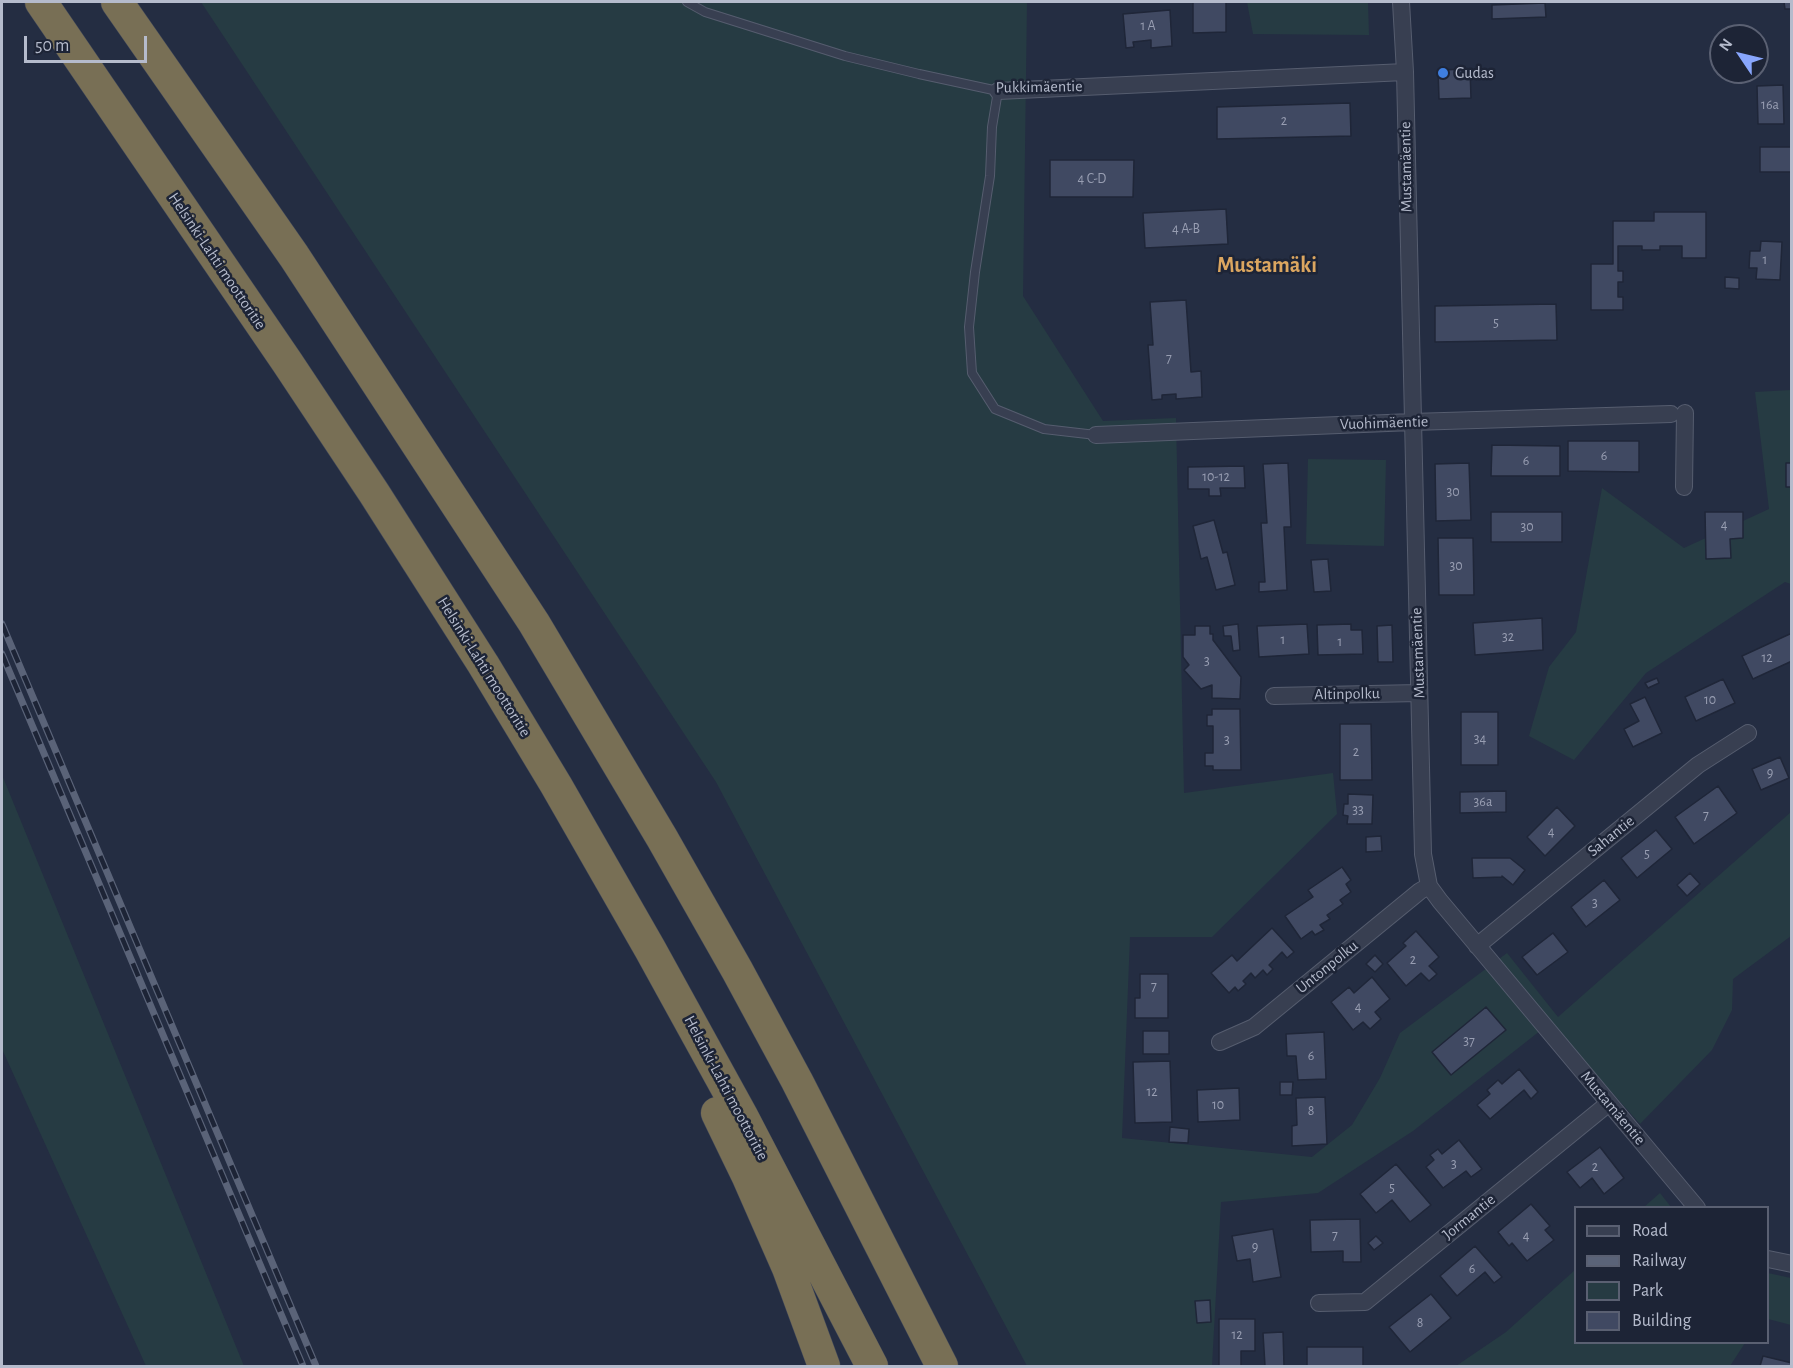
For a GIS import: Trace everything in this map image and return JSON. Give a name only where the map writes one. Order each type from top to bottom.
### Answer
[{"type":"highway","name":"Helsinki-Lahti moottoritie","points":[[40,2],[287,362],[483,664],[556,785],[650,949],[742,1116],[872,1366]]},
{"type":"highway","points":[[117,2],[294,256],[534,623],[662,838],[798,1081],[963,1366]]},
{"type":"highway","points":[[650,949],[667,1014],[748,1177],[788,1268],[824,1366]]},
{"type":"highway","points":[[798,1081],[942,1366]]},
{"type":"street","name":"Mustamäentie","points":[[1401,2],[1405,72],[1423,854],[1429,886],[1695,1206]]},
{"type":"street","name":"Pukkimäentie","points":[[998,91],[1405,72]]},
{"type":"street","name":"Vuohimäentie","points":[[1096,435],[1678,413],[1684,487]]},
{"type":"street","name":"Altinpolku","points":[[1274,696],[1419,693]]},
{"type":"street","name":"Sahantie","points":[[1477,946],[1698,765],[1748,733]]},
{"type":"street","name":"Untonpolku","points":[[1220,1042],[1254,1027],[1429,886]]},
{"type":"street","name":"Jormantie","points":[[1319,1303],[1365,1302],[1609,1103]]},
{"type":"street","points":[[1769,1259],[1791,1264]]},
{"type":"lane","name":"Pukkimäentie","points":[[687,2],[705,12],[845,57],[998,91]]},
{"type":"lane","points":[[998,91],[992,127],[990,176],[969,327],[972,373],[994,409],[1044,429],[1096,435]]},
{"type":"green space","points":[[201,2],[1027,2],[1023,296],[1103,421],[1176,418],[1184,793],[1333,773],[1337,814],[1212,937],[1130,937],[1122,1138],[1312,1157],[1352,1125],[1380,1078],[1400,1033],[1507,953],[1558,1017],[1791,812],[1791,936],[1733,979],[1732,1010],[1712,1050],[1640,1124],[1550,1023],[1413,1131],[1318,1193],[1221,1202],[1212,1366],[1027,1366],[716,782]]},
{"type":"green space","points":[[1247,2],[1368,2],[1369,35],[1253,34]]},
{"type":"green space","points":[[1791,390],[1791,584],[1785,582],[1646,673],[1574,760],[1529,736],[1549,667],[1576,632],[1602,488],[1684,548],[1769,509],[1755,392]]},
{"type":"green space","points":[[1308,459],[1386,460],[1384,546],[1306,544]]},
{"type":"green space","points":[[2,775],[244,1366],[146,1366],[2,1049]]},
{"type":"green space","points":[[1660,1193],[1670,1206],[1645,1206]]},
{"type":"green space","points":[[1574,1271],[1574,1344],[1744,1344],[1730,1366],[1456,1366],[1506,1332]]},
{"type":"green space","points":[[1769,1273],[1791,1278],[1791,1325],[1769,1319]]},
{"type":"building","points":[[1193,2],[1226,2],[1226,32],[1193,33]]},
{"type":"building","points":[[1784,2],[1792,2],[1792,9],[1785,9]]},
{"type":"building","points":[[1545,3],[1546,17],[1492,19],[1492,5]]},
{"type":"building","points":[[1170,10],[1172,46],[1151,48],[1151,40],[1133,42],[1134,47],[1126,48],[1123,14]]},
{"type":"building","points":[[1470,69],[1471,98],[1439,99],[1438,70]]},
{"type":"building","points":[[1783,85],[1784,124],[1758,124],[1757,86]]},
{"type":"building","points":[[1350,103],[1351,136],[1217,139],[1217,107]]},
{"type":"building","points":[[1760,147],[1792,147],[1792,172],[1760,172]]},
{"type":"building","points":[[1050,160],[1134,160],[1133,197],[1050,197]]},
{"type":"building","points":[[1226,209],[1228,244],[1145,248],[1143,213]]},
{"type":"building","points":[[1654,212],[1706,212],[1706,258],[1682,258],[1682,246],[1660,246],[1660,250],[1642,250],[1642,246],[1618,246],[1618,271],[1623,271],[1623,282],[1618,282],[1618,297],[1623,297],[1623,310],[1591,310],[1591,264],[1613,264],[1613,221],[1654,221]]},
{"type":"building","points":[[1761,241],[1782,242],[1780,280],[1756,279],[1757,268],[1749,268],[1750,251],[1760,251]]},
{"type":"building","points":[[1725,277],[1739,278],[1739,289],[1725,288]]},
{"type":"building","points":[[1186,300],[1191,372],[1201,371],[1202,397],[1176,399],[1176,394],[1162,395],[1162,399],[1152,400],[1148,345],[1153,345],[1150,302]]},
{"type":"building","points":[[1556,304],[1557,340],[1435,342],[1435,306]]},
{"type":"building","points":[[1568,441],[1639,441],[1639,472],[1568,471]]},
{"type":"building","points":[[1492,445],[1560,446],[1560,476],[1491,476]]},
{"type":"building","points":[[1288,463],[1291,527],[1284,527],[1287,590],[1259,592],[1259,582],[1265,582],[1261,523],[1267,523],[1263,464]]},
{"type":"building","points":[[1469,463],[1471,520],[1436,521],[1435,464]]},
{"type":"building","points":[[1786,463],[1792,463],[1792,487],[1786,487]]},
{"type":"building","points":[[1244,466],[1245,488],[1220,488],[1221,496],[1209,496],[1209,489],[1188,489],[1188,467]]},
{"type":"building","points":[[1491,512],[1562,512],[1562,542],[1491,542]]},
{"type":"building","points":[[1705,512],[1743,512],[1743,538],[1730,539],[1731,558],[1706,559]]},
{"type":"building","points":[[1214,520],[1223,553],[1227,552],[1235,585],[1216,590],[1207,557],[1201,559],[1193,526]]},
{"type":"building","points":[[1438,538],[1473,538],[1474,595],[1439,595]]},
{"type":"building","points":[[1328,559],[1331,591],[1314,592],[1311,560]]},
{"type":"building","points":[[1542,618],[1543,650],[1475,655],[1473,623]]},
{"type":"building","points":[[1238,624],[1240,650],[1233,651],[1231,636],[1224,636],[1223,626]]},
{"type":"building","points":[[1307,624],[1309,654],[1259,657],[1257,626]]},
{"type":"building","points":[[1351,624],[1351,630],[1362,630],[1363,654],[1318,655],[1317,625]]},
{"type":"building","points":[[1392,625],[1393,662],[1378,662],[1377,626]]},
{"type":"building","points":[[1195,626],[1210,626],[1213,640],[1241,677],[1240,699],[1212,698],[1212,685],[1201,689],[1184,670],[1189,665],[1183,657],[1183,635],[1195,635]]},
{"type":"building","points":[[1792,633],[1792,661],[1753,679],[1742,656]]},
{"type":"building","points":[[1657,678],[1659,683],[1648,688],[1645,683]]},
{"type":"building","points":[[1723,679],[1735,703],[1696,721],[1685,697]]},
{"type":"building","points":[[1645,697],[1662,733],[1633,747],[1624,729],[1639,721],[1630,704]]},
{"type":"building","points":[[1212,709],[1240,709],[1241,770],[1213,770],[1213,766],[1205,766],[1205,753],[1213,753],[1213,726],[1207,726],[1207,715],[1212,715]]},
{"type":"building","points":[[1461,712],[1498,712],[1498,765],[1461,765]]},
{"type":"building","points":[[1340,724],[1371,724],[1372,780],[1340,780]]},
{"type":"building","points":[[1780,757],[1789,778],[1761,790],[1752,769]]},
{"type":"building","points":[[1718,786],[1737,813],[1694,844],[1675,817]]},
{"type":"building","points":[[1506,791],[1506,812],[1460,813],[1460,792]]},
{"type":"building","points":[[1348,794],[1373,795],[1372,824],[1347,824],[1348,816],[1343,815],[1344,804],[1348,804]]},
{"type":"building","points":[[1557,807],[1575,826],[1545,856],[1527,837]]},
{"type":"building","points":[[1656,830],[1672,849],[1637,878],[1621,858]]},
{"type":"building","points":[[1381,836],[1382,851],[1366,852],[1366,837]]},
{"type":"building","points":[[1472,858],[1510,858],[1525,870],[1513,885],[1502,876],[1473,878]]},
{"type":"building","points":[[1342,867],[1351,880],[1346,884],[1351,892],[1340,900],[1343,904],[1327,915],[1330,919],[1320,925],[1324,930],[1315,935],[1312,931],[1301,939],[1285,916],[1313,897],[1308,890]]},
{"type":"building","points":[[1690,873],[1700,884],[1687,896],[1677,885]]},
{"type":"building","points":[[1604,880],[1620,900],[1586,927],[1571,907]]},
{"type":"building","points":[[1272,928],[1294,952],[1287,958],[1282,952],[1269,965],[1273,969],[1267,975],[1263,970],[1255,978],[1251,973],[1243,981],[1246,984],[1238,991],[1235,987],[1229,993],[1211,973],[1232,955],[1237,961]]},
{"type":"building","points":[[1416,931],[1439,957],[1429,966],[1437,974],[1429,981],[1421,973],[1406,986],[1387,963],[1406,946],[1403,943]]},
{"type":"building","points":[[1553,933],[1568,952],[1537,975],[1522,957]]},
{"type":"building","points":[[1375,955],[1383,964],[1375,972],[1366,964]]},
{"type":"building","points":[[1140,974],[1168,974],[1168,1018],[1135,1018],[1135,998],[1140,998]]},
{"type":"building","points":[[1372,977],[1390,999],[1375,1012],[1381,1019],[1370,1029],[1363,1022],[1353,1030],[1331,1002],[1349,987],[1354,993]]},
{"type":"building","points":[[1486,1007],[1506,1030],[1451,1075],[1432,1052]]},
{"type":"building","points":[[1143,1031],[1169,1031],[1169,1054],[1143,1054]]},
{"type":"building","points":[[1324,1032],[1326,1079],[1298,1080],[1296,1056],[1287,1056],[1286,1034]]},
{"type":"building","points":[[1170,1061],[1172,1122],[1135,1123],[1133,1062]]},
{"type":"building","points":[[1519,1069],[1538,1092],[1531,1099],[1524,1090],[1490,1119],[1477,1105],[1490,1094],[1487,1090],[1498,1080],[1502,1084]]},
{"type":"building","points":[[1280,1082],[1293,1082],[1292,1095],[1280,1095]]},
{"type":"building","points":[[1239,1088],[1240,1120],[1198,1122],[1197,1090]]},
{"type":"building","points":[[1325,1097],[1327,1144],[1292,1146],[1292,1126],[1297,1125],[1296,1098]]},
{"type":"building","points":[[1170,1127],[1189,1129],[1188,1143],[1169,1142]]},
{"type":"building","points":[[1459,1140],[1482,1169],[1471,1177],[1466,1171],[1443,1188],[1426,1167],[1434,1160],[1430,1155],[1438,1149],[1442,1154]]},
{"type":"building","points":[[1600,1147],[1624,1178],[1604,1194],[1592,1178],[1580,1188],[1567,1172]]},
{"type":"building","points":[[1396,1164],[1431,1205],[1410,1222],[1392,1200],[1376,1213],[1360,1194]]},
{"type":"building","points":[[1531,1204],[1550,1226],[1545,1230],[1554,1240],[1527,1261],[1512,1243],[1509,1246],[1498,1232]]},
{"type":"building","points":[[1360,1219],[1361,1262],[1343,1262],[1343,1251],[1311,1252],[1310,1220]]},
{"type":"building","points":[[1273,1229],[1281,1277],[1253,1282],[1250,1259],[1237,1261],[1232,1236]]},
{"type":"building","points":[[1376,1236],[1383,1243],[1374,1250],[1368,1243]]},
{"type":"building","points":[[1475,1246],[1502,1277],[1494,1283],[1485,1272],[1457,1296],[1440,1276]]},
{"type":"building","points":[[1431,1294],[1451,1318],[1410,1352],[1389,1327]]},
{"type":"building","points":[[1210,1300],[1211,1322],[1197,1323],[1195,1301]]},
{"type":"building","points":[[1219,1319],[1255,1319],[1255,1351],[1241,1351],[1241,1366],[1219,1366]]},
{"type":"building","points":[[1283,1332],[1284,1366],[1265,1366],[1263,1333]]},
{"type":"building","points":[[1307,1347],[1363,1347],[1363,1366],[1307,1366]]},
{"type":"building","points":[[1763,1356],[1792,1363],[1791,1366],[1760,1366]]},
{"type":"railway","points":[[2,624],[316,1366]]},
{"type":"railway","points":[[2,654],[303,1366]]},
{"type":"place","name":"Gudas","points":[[1443,73]]},
{"type":"district","name":"Mustamäki","points":[[1267,265]]}]
